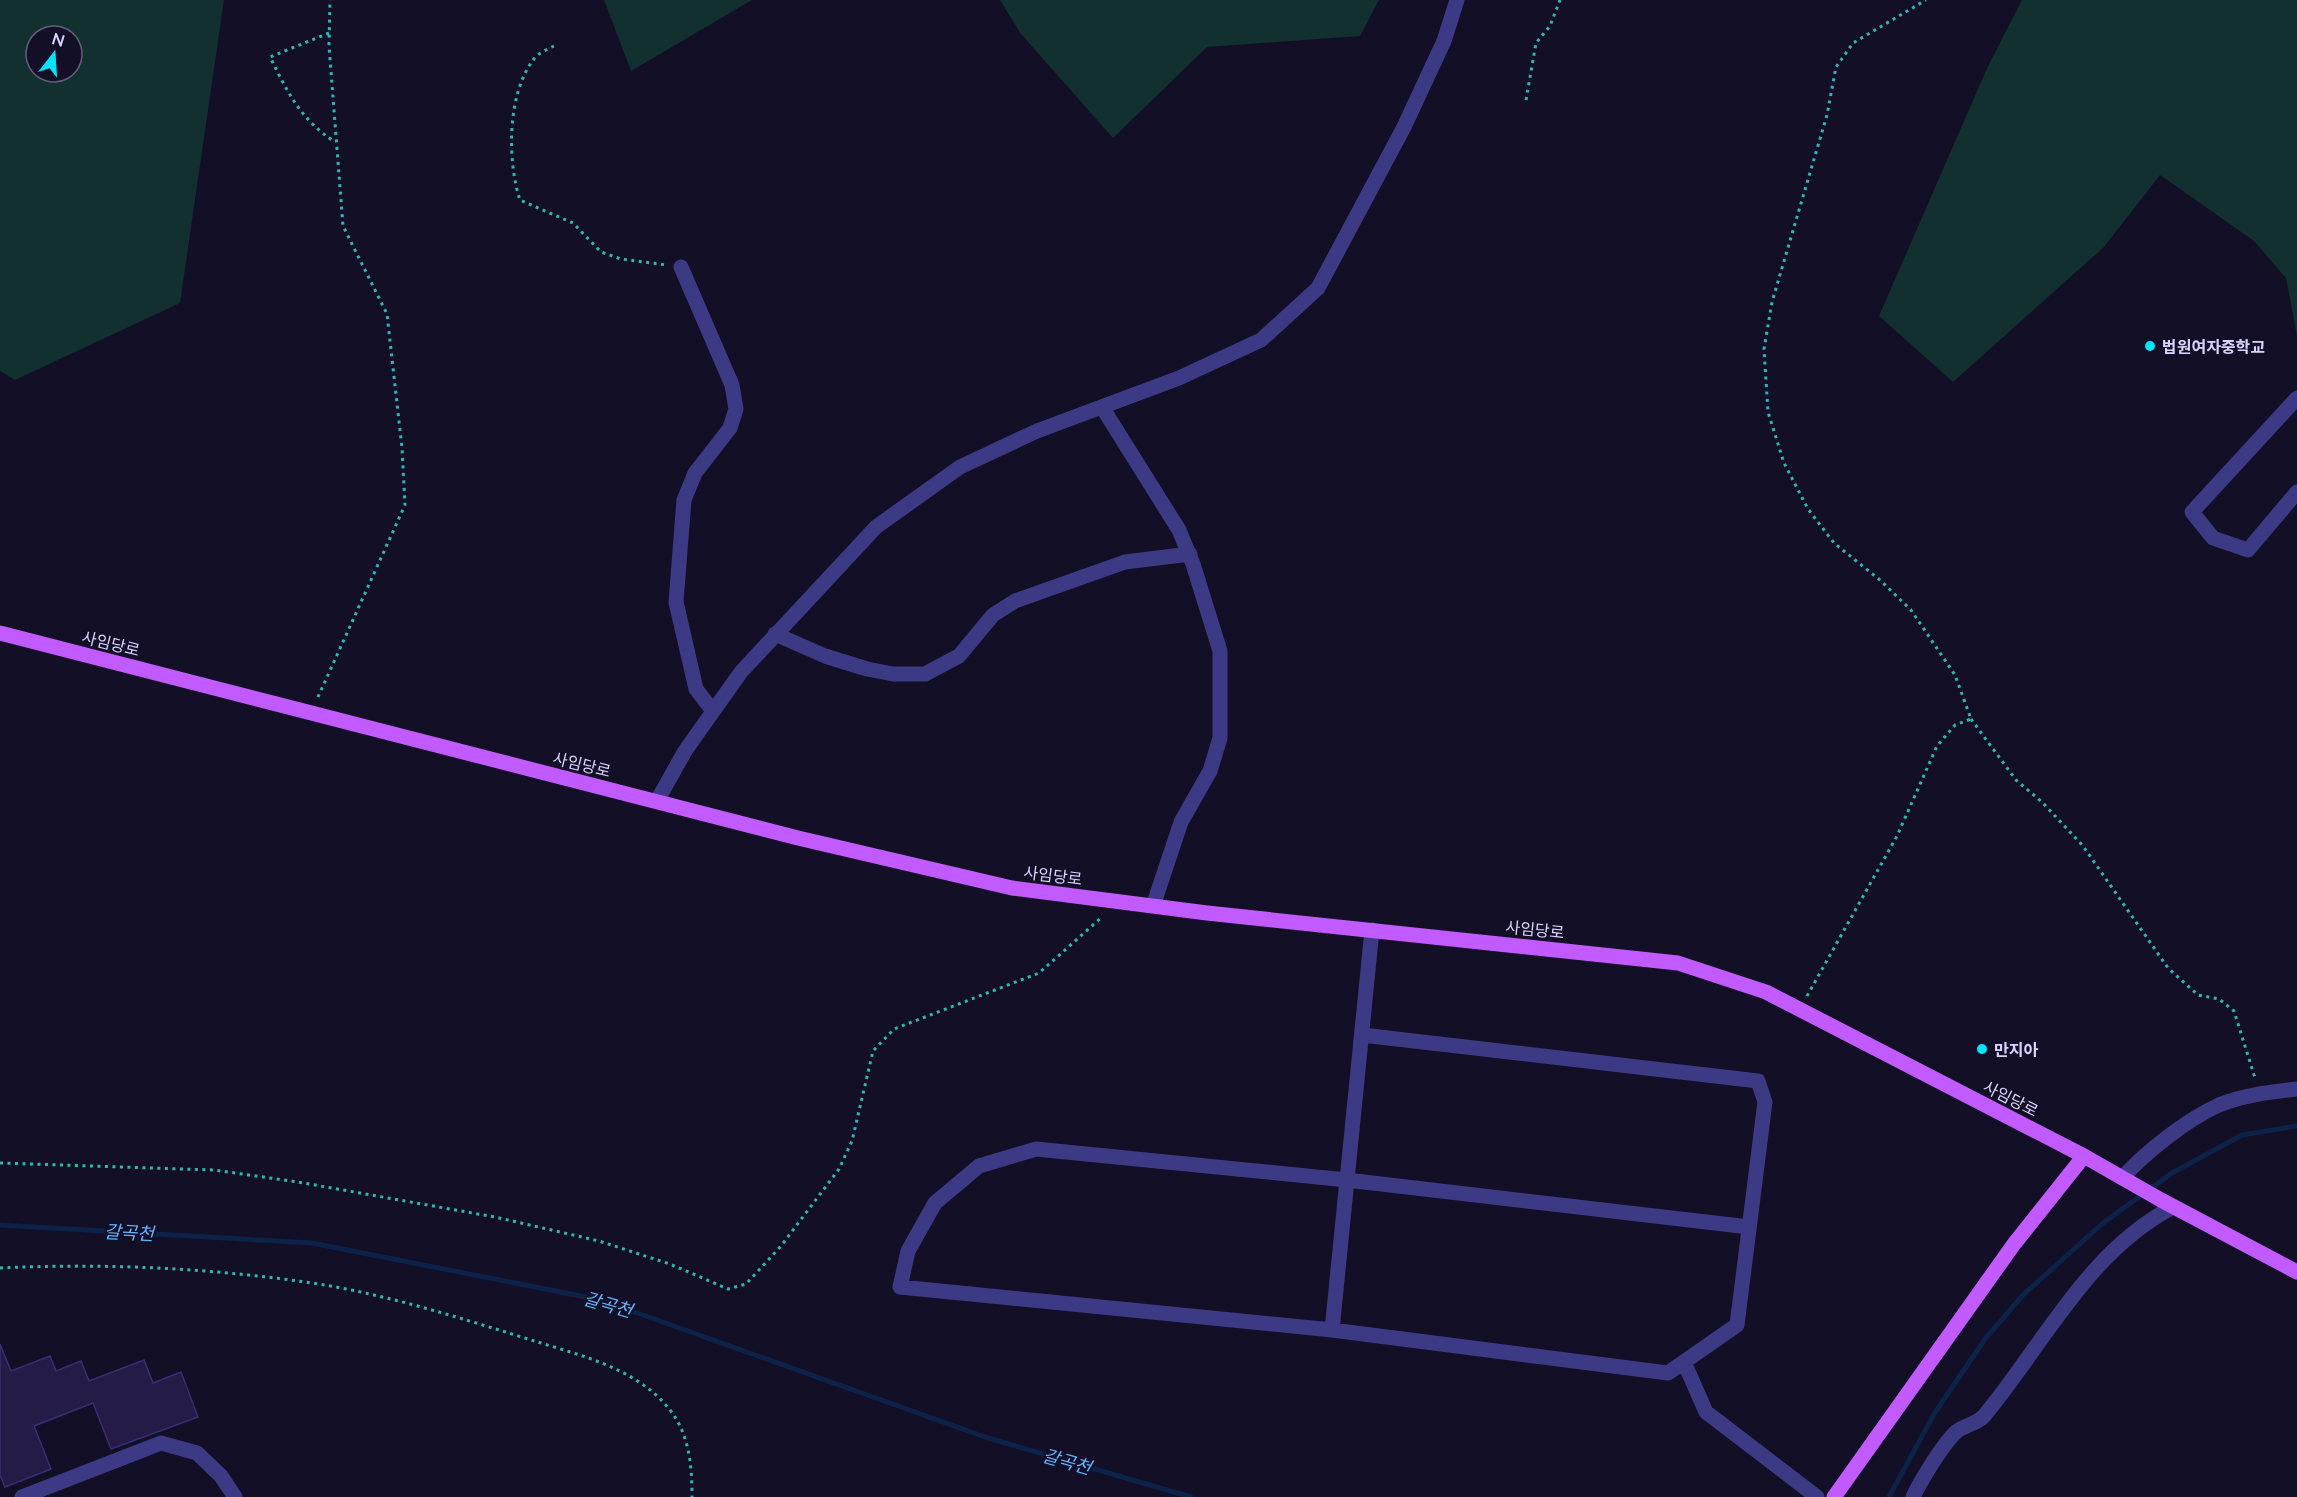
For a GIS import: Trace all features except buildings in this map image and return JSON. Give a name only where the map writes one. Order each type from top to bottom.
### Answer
[{"type":"main road","name":"사임당로","points":[[0,633],[657,801],[1012,888],[1152,906],[1678,963],[1766,992],[2084,1156],[2167,1204]]},
{"type":"main road","points":[[1834,1497],[2014,1244],[2084,1156]]},
{"type":"main road","points":[[2167,1204],[2297,1272]]},
{"type":"street","points":[[657,801],[685,751],[741,672],[876,527],[960,467],[1036,431],[1179,378],[1261,340],[1318,288],[1404,127],[1444,42],[1456,0]]},
{"type":"street","points":[[681,267],[732,385],[736,409],[730,428],[695,473],[684,500],[676,602],[696,689],[714,711]]},
{"type":"street","points":[[2297,398],[2192,512],[2213,538],[2248,550],[2297,492]]},
{"type":"street","points":[[1102,407],[1179,530],[1190,554],[1220,651],[1220,738],[1210,771],[1180,822],[1152,906]]},
{"type":"street","points":[[775,634],[825,656],[867,669],[893,674],[925,674],[959,656],[993,615],[1015,601],[1125,562],[1190,554]]},
{"type":"street","points":[[1332,1330],[1372,930]]},
{"type":"street","points":[[1362,1035],[1758,1081],[1765,1102],[1737,1325],[1668,1373],[1332,1330],[900,1287],[908,1251],[935,1203],[979,1166],[1036,1149],[1347,1180],[1749,1227]]},
{"type":"street","points":[[2122,1178],[2146,1152],[2219,1106],[2260,1094],[2297,1089]]},
{"type":"street","points":[[1913,1497],[1956,1431],[1981,1419],[2020,1371],[2053,1321],[2088,1277],[2167,1204]]},
{"type":"street","points":[[1684,1362],[1706,1412],[1817,1497]]},
{"type":"street","points":[[22,1497],[161,1443],[197,1453],[221,1476],[235,1497]]},
{"type":"path","points":[[310,712],[405,505],[402,448],[387,314],[343,226],[335,142],[329,33],[330,0]]},
{"type":"path","points":[[1526,100],[1536,44],[1550,26],[1560,0]]},
{"type":"path","points":[[1926,0],[1853,42],[1836,66],[1827,115],[1772,302],[1764,349],[1768,412],[1784,463],[1808,509],[1834,543],[1880,580],[1911,610],[1954,675],[1971,719],[2016,780],[2042,802],[2083,846],[2168,969],[2198,995],[2219,999],[2234,1011],[2260,1094]]},
{"type":"path","points":[[329,33],[270,57],[290,97],[313,128],[335,142]]},
{"type":"path","points":[[554,46],[535,58],[519,91],[512,131],[512,176],[520,200],[573,223],[601,252],[621,260],[681,267]]},
{"type":"path","points":[[1800,1009],[1897,836],[1937,746],[1955,725],[1971,719]]},
{"type":"path","points":[[0,1163],[214,1170],[298,1182],[495,1217],[599,1241],[670,1264],[728,1289],[746,1284],[781,1246],[839,1169],[852,1141],[873,1051],[894,1029],[1039,973],[1101,919],[1114,901]]},
{"type":"path","points":[[0,1268],[198,1269],[314,1283],[439,1311],[575,1354],[636,1378],[666,1404],[687,1440],[692,1497]]},
{"type":"green space","points":[[0,0],[224,0],[180,303],[15,380],[0,371]]},
{"type":"green space","points":[[604,0],[752,0],[631,71]]},
{"type":"green space","points":[[1000,0],[1379,0],[1360,36],[1207,47],[1113,138],[1021,34]]},
{"type":"green space","points":[[2022,0],[2297,0],[2297,336],[2286,278],[2254,241],[2160,175],[2104,247],[1953,382],[1879,316],[1988,66]]},
{"type":"waterway","points":[[1889,1497],[1934,1414],[1985,1339],[2023,1295],[2103,1223],[2172,1173],[2242,1135],[2297,1126]]},
{"type":"waterway","name":"갈곡천","points":[[0,1225],[312,1243],[601,1300],[988,1438],[1191,1497]]},
{"type":"place","name":"법원여자중학교","points":[[2150,346]]},
{"type":"place","name":"만지아","points":[[1982,1049]]}]
